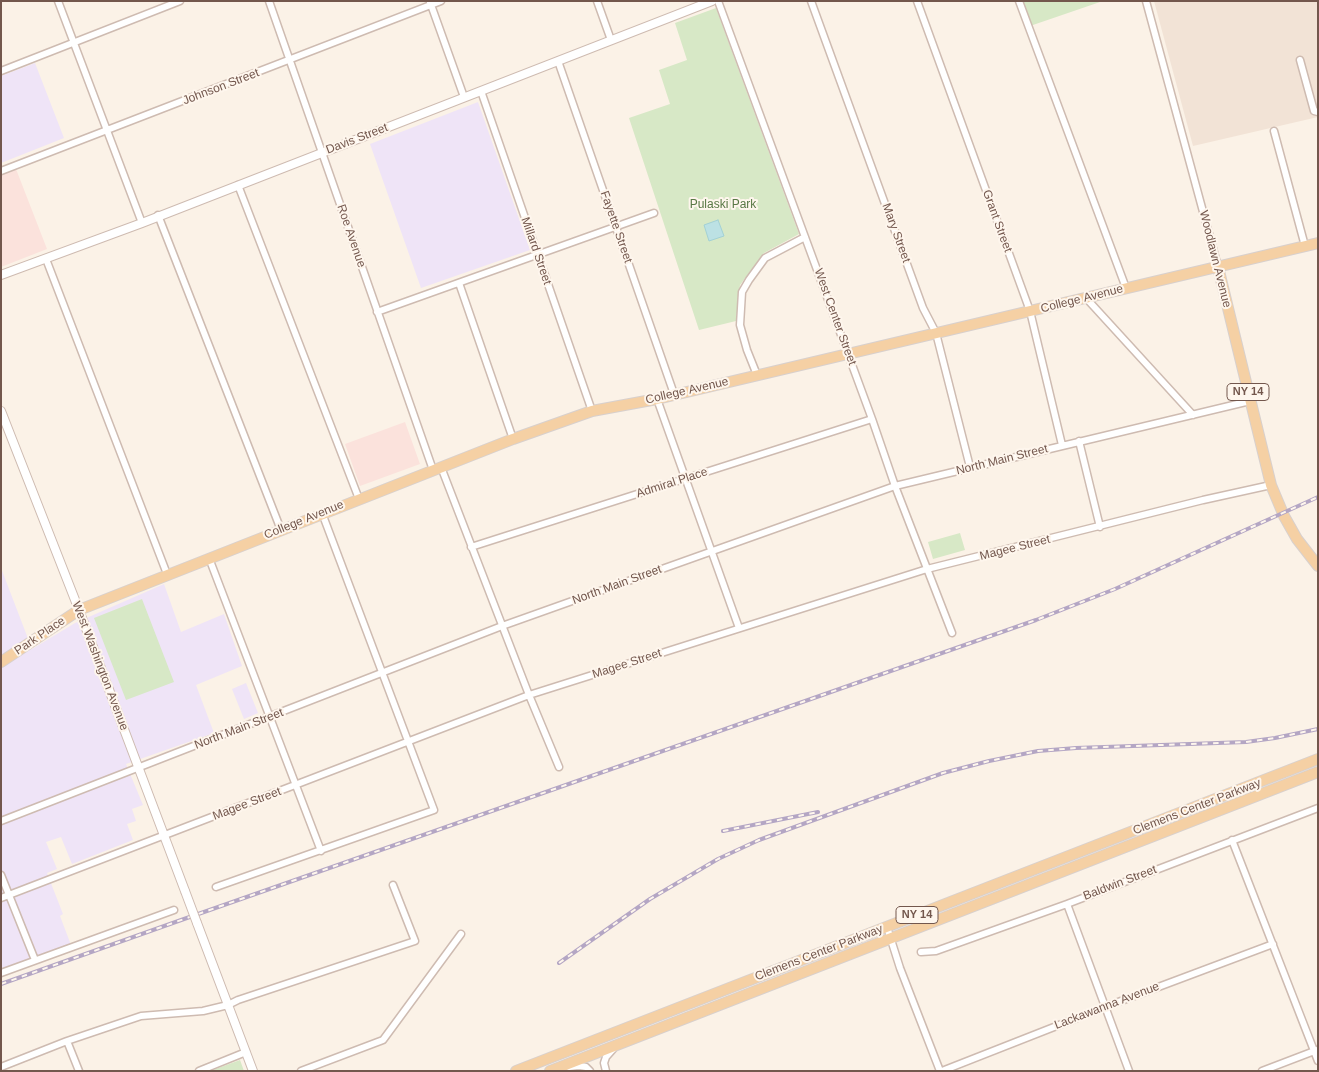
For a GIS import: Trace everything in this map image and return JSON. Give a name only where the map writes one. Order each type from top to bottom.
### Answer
[{"type":"main road","name":"College Avenue","points":[[79,610],[437,468],[592,411],[657,399],[1318,243]]},
{"type":"main road","name":"Woodlawn Avenue","points":[[1218,266],[1270,485],[1297,539],[1318,566]]},
{"type":"main road","name":"Park Place","points":[[1,662],[79,610]]},
{"type":"main road","name":"Clemens Center Parkway","points":[[516,1071],[1318,759]]},
{"type":"main road","name":"Clemens Center Parkway","points":[[550,1071],[1318,772]]},
{"type":"street","points":[[58,1],[142,223]]},
{"type":"street","points":[[1,71],[180,1]]},
{"type":"street","name":"Roe Avenue","points":[[269,1],[377,312],[437,468],[472,547],[559,767]]},
{"type":"street","name":"Johnson Street","points":[[1,171],[431,3],[441,1]]},
{"type":"street","points":[[597,1],[611,40]]},
{"type":"street","name":"Davis Street","points":[[1,275],[142,223],[158,215],[712,1]]},
{"type":"street","name":"West Center Street","points":[[718,1],[895,486],[952,633]]},
{"type":"street","name":"Mary Street","points":[[811,1],[923,308],[936,333],[970,467]]},
{"type":"street","name":"Grant Street","points":[[917,1],[1030,312],[1062,445]]},
{"type":"street","points":[[1019,1],[1126,288]]},
{"type":"street","name":"Woodlawn Avenue","points":[[1146,1],[1218,266]]},
{"type":"street","points":[[431,3],[464,98]]},
{"type":"street","points":[[1300,60],[1314,112],[1318,112]]},
{"type":"street","name":"Fayette Street","points":[[558,61],[674,394]]},
{"type":"street","name":"Millard Street","points":[[481,91],[592,411]]},
{"type":"street","points":[[1274,131],[1305,246]]},
{"type":"street","points":[[238,185],[359,499]]},
{"type":"street","points":[[377,312],[654,213]]},
{"type":"street","points":[[158,215],[281,530]]},
{"type":"street","points":[[757,375],[740,325],[742,292],[765,258],[805,237]]},
{"type":"street","points":[[46,259],[167,574]]},
{"type":"street","points":[[459,283],[513,439]]},
{"type":"street","points":[[1086,298],[1193,414]]},
{"type":"street","points":[[657,399],[739,628]]},
{"type":"street","name":"North Main Street","points":[[1,821],[139,769],[502,626],[895,486],[1250,401]]},
{"type":"street","name":"West Washington Avenue","points":[[1,411],[79,610],[253,1071]]},
{"type":"street","name":"Admiral Place","points":[[472,547],[872,419]]},
{"type":"street","points":[[1079,441],[1100,527]]},
{"type":"street","name":"Magee Street","points":[[1,898],[164,837],[529,695],[928,569],[1270,485]]},
{"type":"street","points":[[216,887],[434,810],[322,513]]},
{"type":"street","points":[[209,558],[321,851]]},
{"type":"street","name":"Baldwin Street","points":[[921,952],[936,951],[1067,904],[1318,808]]},
{"type":"street","points":[[1232,840],[1316,1050],[1318,1062]]},
{"type":"street","points":[[1,875],[34,960]]},
{"type":"street","points":[[1,1067],[67,1041],[141,1016],[203,1011],[228,1005],[415,941],[393,885]]},
{"type":"street","points":[[1067,904],[1129,1071]]},
{"type":"street","points":[[1,973],[174,910]]},
{"type":"street","points":[[887,927],[889,938],[941,1071]]},
{"type":"street","points":[[301,1071],[383,1040],[461,934]]},
{"type":"street","name":"Lackawanna Avenue","points":[[941,1071],[1105,1006],[1273,944]]},
{"type":"street","points":[[67,1041],[79,1071]]},
{"type":"street","points":[[606,1071],[604,1063],[606,1057],[618,1044]]},
{"type":"street","points":[[1262,1071],[1316,1050]]},
{"type":"street","points":[[199,1071],[246,1052]]},
{"type":"street","points":[[550,1071],[580,1066],[586,1067],[590,1071]]},
{"type":"shaded area","points":[[1154,1],[1318,1],[1318,117],[1193,146]]},
{"type":"shaded area","points":[[35,63],[64,138],[1,163],[1,76]]},
{"type":"shaded area","points":[[478,102],[530,250],[421,288],[370,144]]},
{"type":"shaded area","points":[[16,169],[47,249],[1,267],[1,175]]},
{"type":"shaded area","points":[[405,422],[420,464],[360,486],[345,444]]},
{"type":"shaded area","points":[[1,568],[32,649],[75,623],[164,584],[181,632],[224,614],[242,666],[196,685],[214,733],[126,764],[143,805],[132,809],[136,821],[127,824],[133,840],[72,864],[61,837],[46,842],[57,869],[47,873],[63,914],[60,916],[71,945],[1,970]]},
{"type":"shaded area","points":[[246,683],[258,713],[244,719],[232,689]]},
{"type":"green space","points":[[1022,1],[1103,1],[1030,26]]},
{"type":"green space","name":"Pulaski Park","points":[[716,8],[799,234],[764,253],[740,285],[736,321],[699,330],[629,118],[670,104],[659,70],[687,60],[675,23]]},
{"type":"green space","points":[[960,533],[965,550],[933,559],[928,542]]},
{"type":"green space","points":[[142,599],[174,682],[126,700],[94,618]]},
{"type":"green space","points":[[240,1060],[244,1071],[210,1071]]},
{"type":"water","points":[[718,220],[724,236],[709,241],[704,225]]},
{"type":"railway","points":[[1,984],[1036,620],[1115,589],[1318,497]]},
{"type":"railway","points":[[559,963],[650,899],[718,859],[759,840],[943,773],[1038,751],[1246,742],[1318,729]]},
{"type":"railway","points":[[723,831],[818,812]]}]
